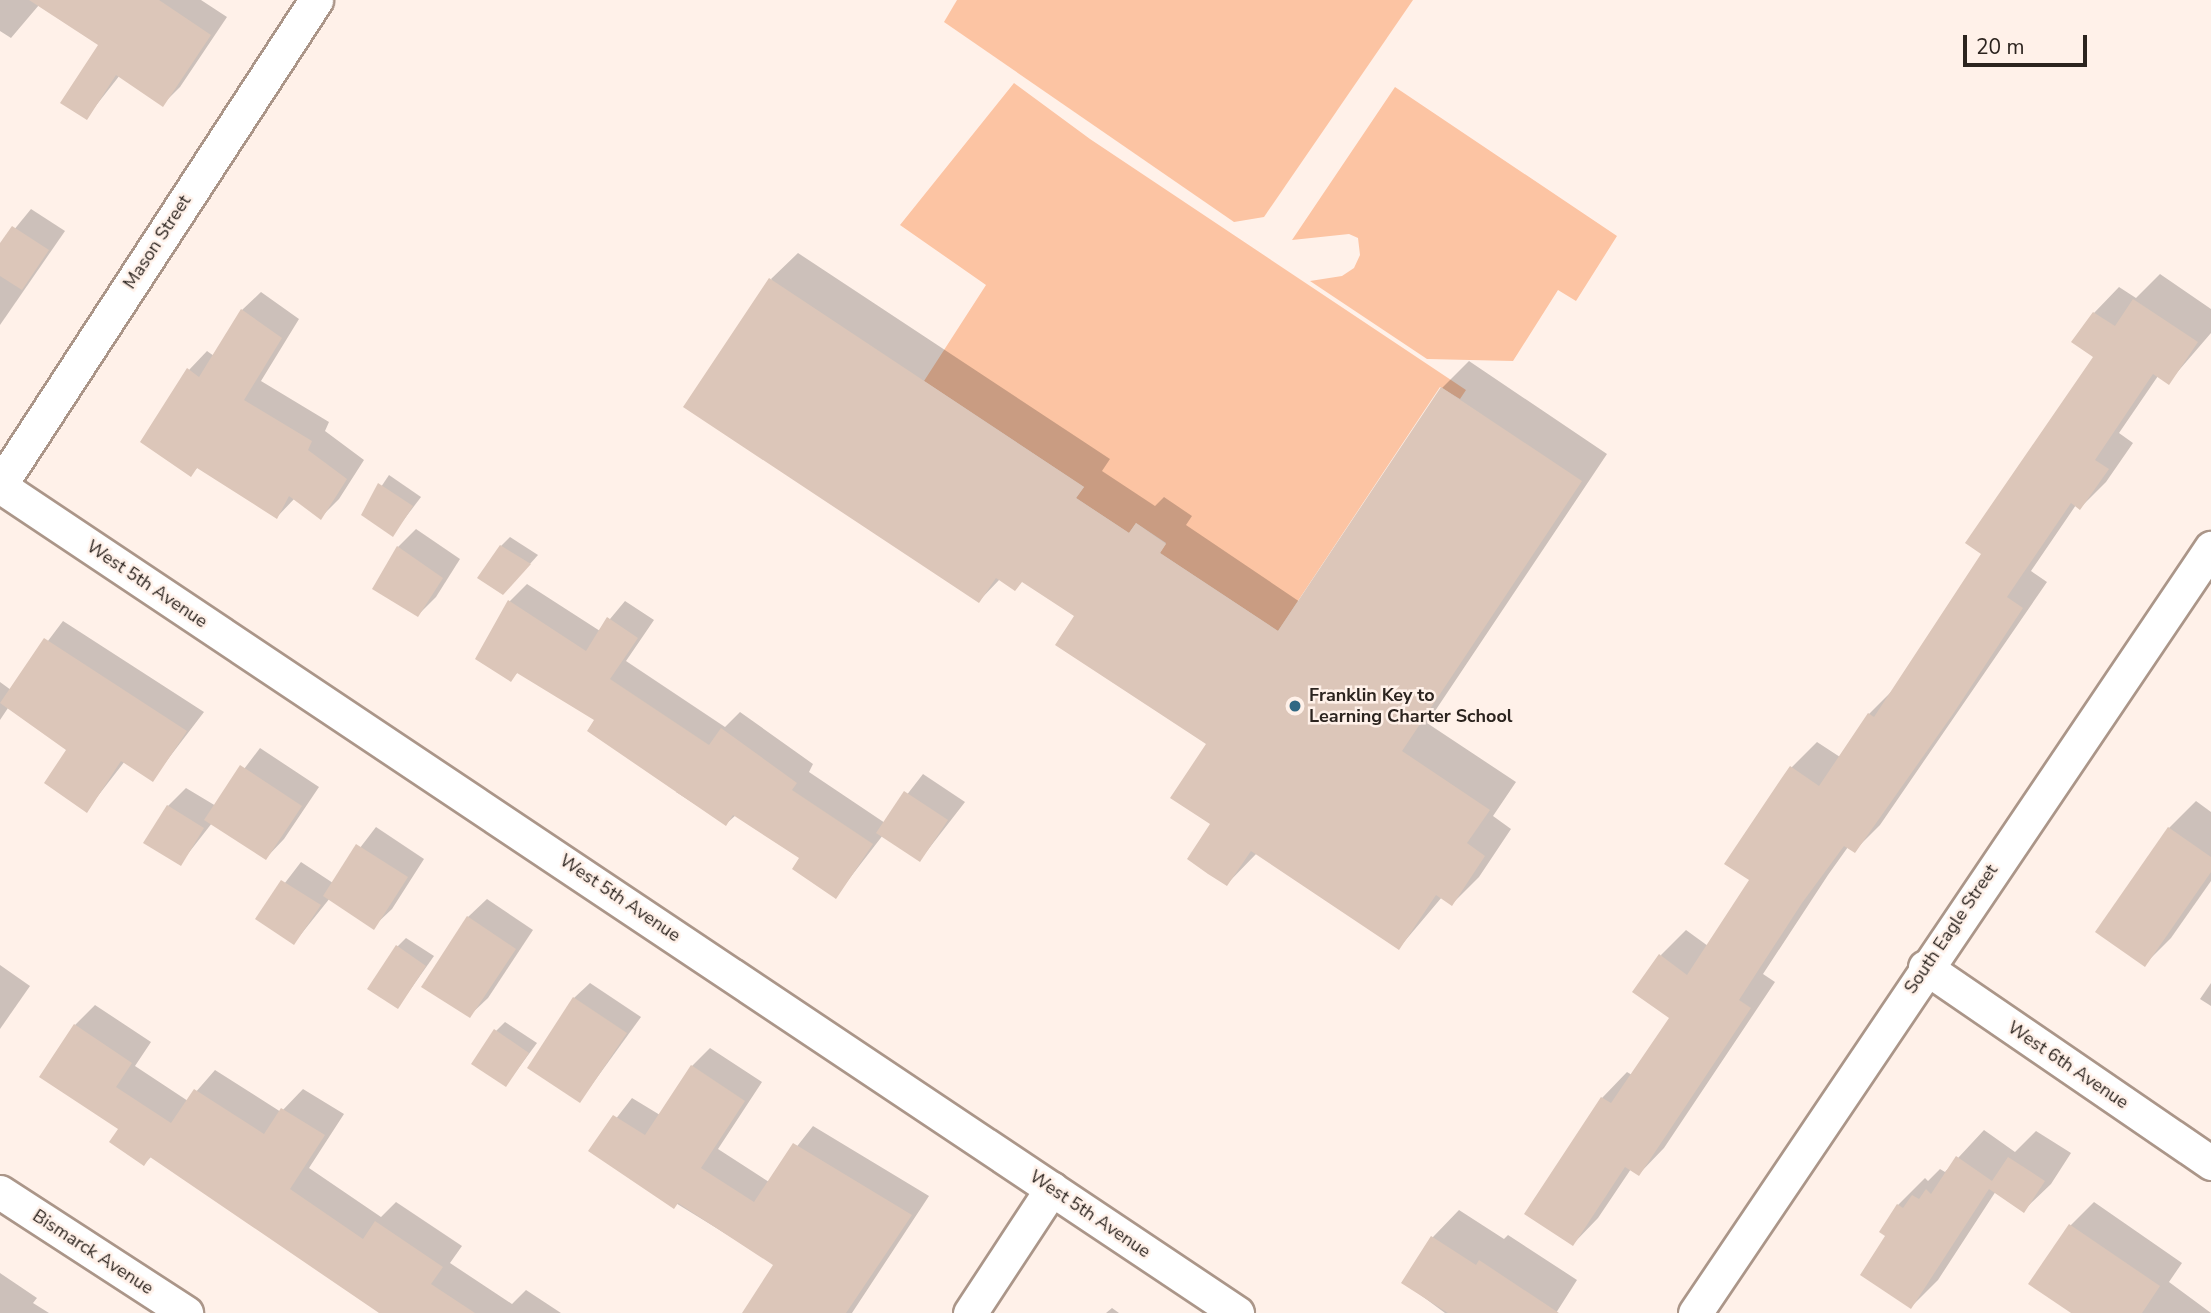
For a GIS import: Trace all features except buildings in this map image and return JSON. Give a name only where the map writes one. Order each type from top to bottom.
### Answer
[{"type":"street","name":"Mason Street","points":[[0,485],[316,0]]},
{"type":"street","name":"West 5th Avenue","points":[[0,485],[1237,1313]]},
{"type":"street","name":"South Eagle Street","points":[[1695,1313],[1925,967],[2211,548]]},
{"type":"street","name":"West 6th Avenue","points":[[1925,967],[2211,1163]]},
{"type":"street","points":[[970,1313],[1052,1188]]},
{"type":"street","name":"Bismarck Avenue","points":[[0,1192],[186,1313]]},
{"type":"shaded area","points":[[957,0],[1413,0],[1264,217],[1234,222],[944,22]]},
{"type":"shaded area","points":[[1014,83],[1090,139],[1466,390],[1460,399],[1440,387],[1278,631],[1160,553],[1166,543],[1136,523],[1129,533],[1076,498],[1084,487],[924,381],[986,285],[900,225]]},
{"type":"shaded area","points":[[1395,87],[1617,236],[1576,301],[1558,290],[1513,361],[1427,359],[1310,281],[1342,276],[1354,268],[1360,255],[1358,238],[1349,234],[1292,240]]},
{"type":"place","name":"Franklin Key to Learning Charter School","points":[[1295,706]]}]
